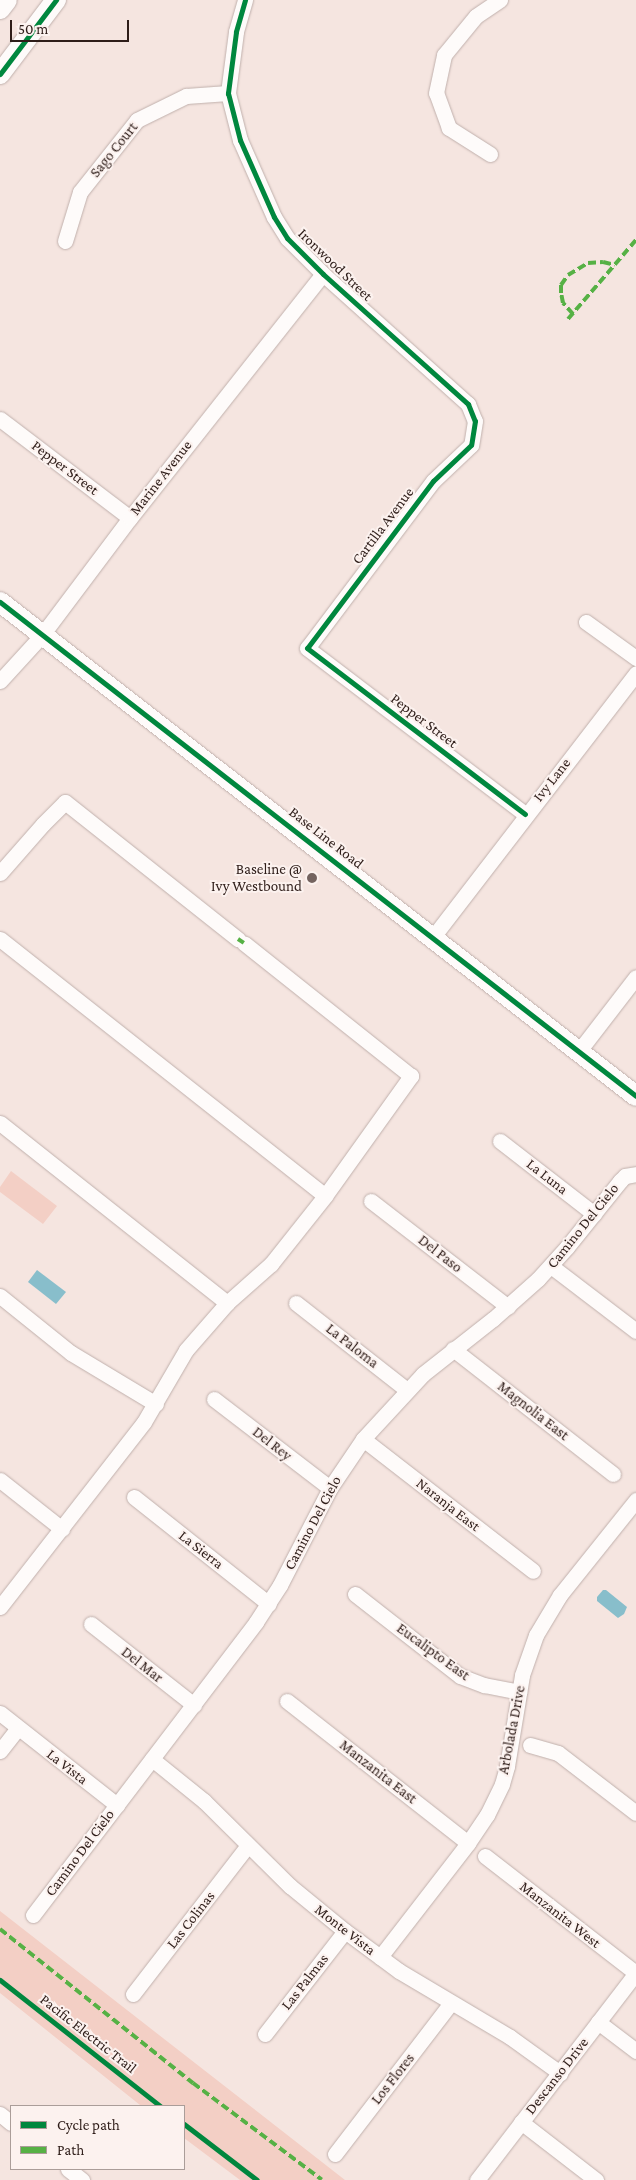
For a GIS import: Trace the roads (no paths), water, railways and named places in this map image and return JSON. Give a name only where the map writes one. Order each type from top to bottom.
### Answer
[{"type":"main road","points":[[0,9],[7,0]]},
{"type":"main road","points":[[0,74],[56,0]]},
{"type":"main road","name":"Base Line Road","points":[[0,602],[636,1096]]},
{"type":"street","points":[[228,93],[236,32],[245,0]]},
{"type":"street","points":[[490,154],[449,128],[436,93],[444,55],[476,16],[500,0]]},
{"type":"street","name":"Sago Court","points":[[65,241],[80,192],[137,120],[186,96],[228,93]]},
{"type":"street","name":"Ironwood Street","points":[[228,93],[240,140],[274,217],[288,238],[323,274],[468,404],[475,421]]},
{"type":"street","name":"Marine Avenue","points":[[0,681],[42,634],[130,518],[323,274]]},
{"type":"street","name":"Pepper Street","points":[[0,419],[130,518]]},
{"type":"street","name":"Cartilla Avenue","points":[[307,648],[433,481],[471,445],[475,421]]},
{"type":"street","points":[[586,622],[636,658]]},
{"type":"street","name":"Pepper Street","points":[[307,648],[525,814]]},
{"type":"street","name":"Ivy Lane","points":[[433,937],[525,814],[636,673]]},
{"type":"street","points":[[0,873],[29,838],[65,802],[411,1076],[325,1196],[271,1264],[227,1303],[186,1350],[156,1404],[62,1529],[0,1607]]},
{"type":"street","points":[[0,939],[325,1196]]},
{"type":"street","points":[[579,1051],[636,977]]},
{"type":"street","points":[[0,1123],[227,1303]]},
{"type":"street","name":"La Luna","points":[[500,1141],[594,1214]]},
{"type":"street","name":"Camino Del Cielo","points":[[33,1915],[269,1604],[330,1488],[363,1439],[407,1390],[453,1349],[508,1307],[551,1266],[625,1176],[636,1174]]},
{"type":"street","name":"Del Paso","points":[[372,1201],[508,1307]]},
{"type":"street","points":[[551,1266],[636,1331]]},
{"type":"street","points":[[0,1296],[71,1352],[156,1404]]},
{"type":"street","name":"La Paloma","points":[[296,1303],[407,1390]]},
{"type":"street","name":"Magnolia East","points":[[453,1349],[613,1474]]},
{"type":"street","name":"Del Rey","points":[[214,1399],[330,1488]]},
{"type":"street","name":"Naranja East","points":[[363,1439],[533,1571]]},
{"type":"street","points":[[0,1480],[62,1529]]},
{"type":"street","name":"La Sierra","points":[[134,1497],[269,1604]]},
{"type":"street","name":"Arbolada Drive","points":[[380,1957],[468,1843],[487,1815],[502,1784],[512,1748],[519,1692],[526,1661],[546,1616],[560,1595],[636,1500]]},
{"type":"street","name":"Eucalipto East","points":[[355,1594],[460,1676],[484,1685],[519,1692]]},
{"type":"street","name":"Del Mar","points":[[91,1624],[194,1705]]},
{"type":"street","name":"Manzanita East","points":[[287,1701],[468,1843]]},
{"type":"street","name":"La Vista","points":[[0,1713],[117,1805]]},
{"type":"street","points":[[0,1752],[18,1728]]},
{"type":"street","points":[[530,1746],[558,1753],[636,1813]]},
{"type":"street","name":"Monte Vista","points":[[152,1759],[204,1801],[290,1886],[345,1931],[411,1979],[510,2037],[560,2073]]},
{"type":"street","name":"Las Colinas","points":[[133,1994],[248,1845]]},
{"type":"street","name":"Manzanita West","points":[[485,1856],[636,1973]]},
{"type":"street","name":"Las Palmas","points":[[265,2034],[345,1931]]},
{"type":"street","name":"Descanso Drive","points":[[477,2180],[636,1973]]},
{"type":"street","name":"Los Flores","points":[[335,2154],[451,2003]]},
{"type":"street","points":[[598,2022],[636,2051]]},
{"type":"street","points":[[0,2114],[10,2122]]},
{"type":"street","points":[[521,2122],[596,2180]]},
{"type":"water","points":[[37,1270],[66,1292],[56,1304],[28,1282]]},
{"type":"water","points":[[603,1590],[606,1590],[627,1607],[624,1614],[618,1618],[597,1601],[597,1597]]},
{"type":"place","name":"Baseline @ Ivy Westbound","points":[[312,878]]}]
